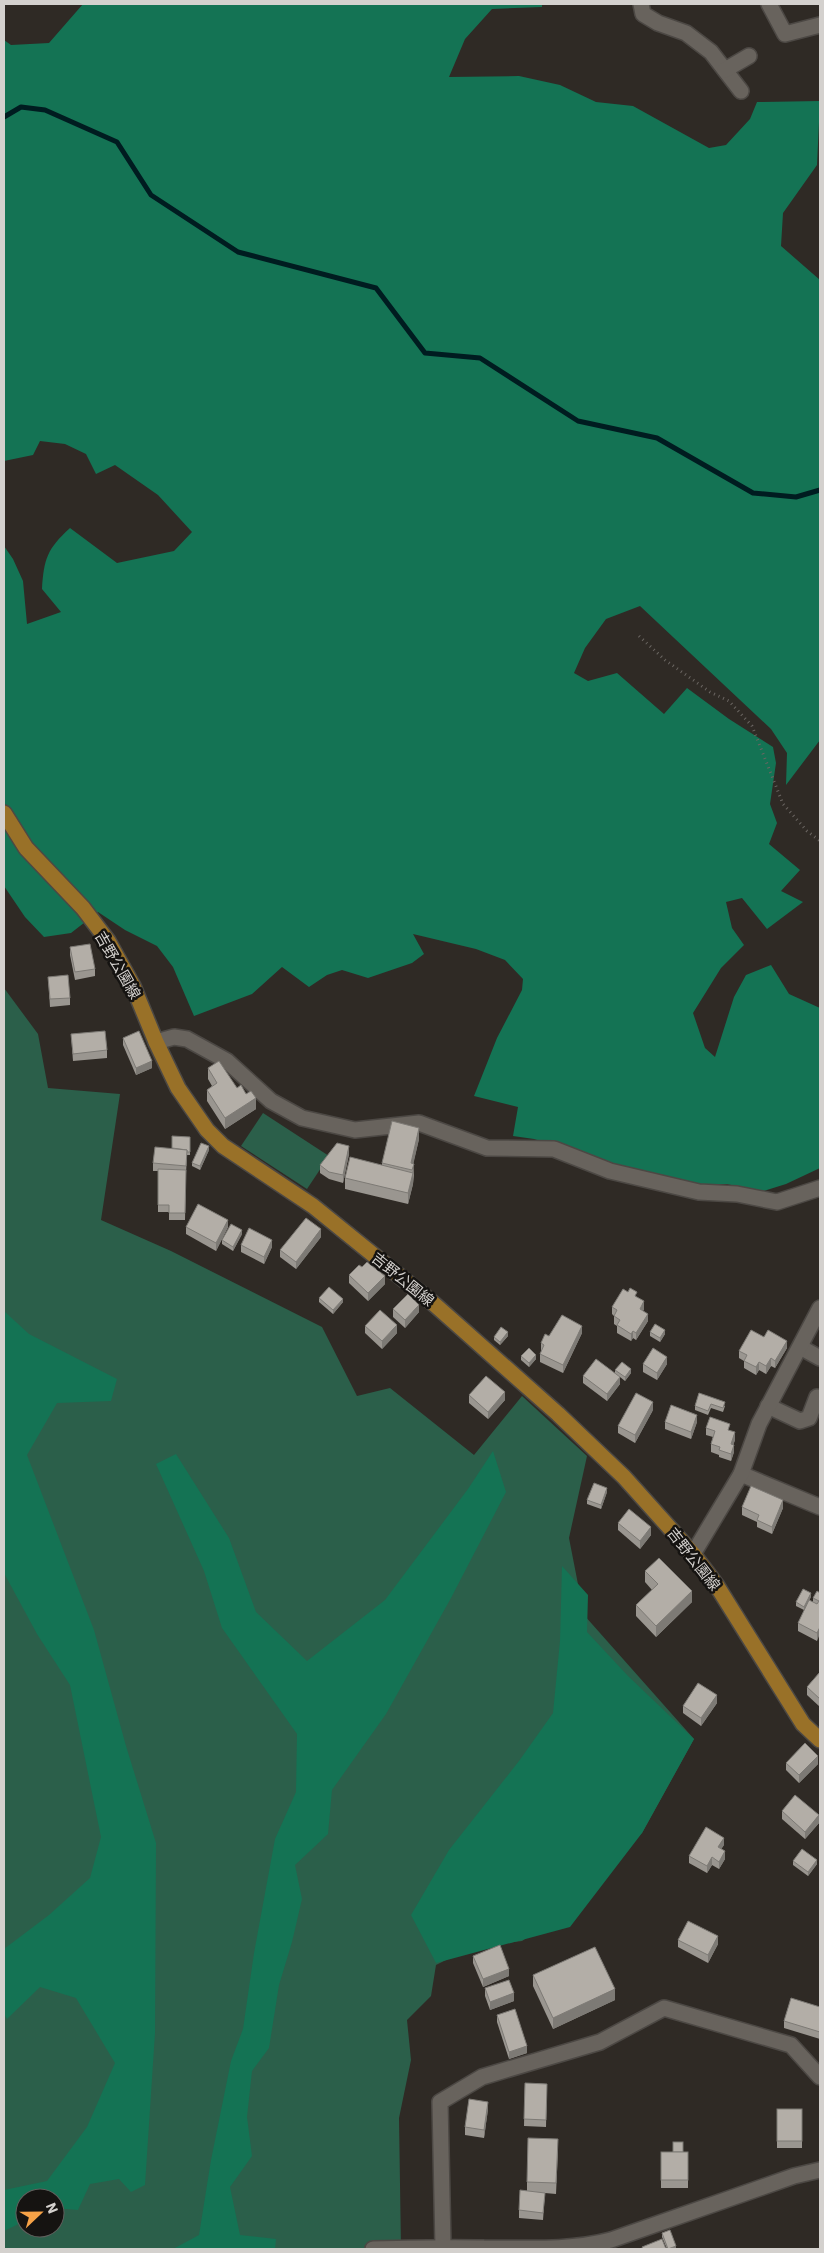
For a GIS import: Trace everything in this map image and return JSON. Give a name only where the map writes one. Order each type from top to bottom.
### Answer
[{"type":"main road","name":"吉野公園線","points":[[4,813],[26,848],[83,908],[108,941],[133,986],[156,1042],[178,1088],[194,1113],[223,1146],[313,1206],[434,1304],[558,1414],[624,1477],[693,1554],[717,1586],[804,1724],[820,1740]]},
{"type":"street","points":[[641,4],[644,14],[658,24],[686,33],[711,52],[742,92]]},
{"type":"street","points":[[769,4],[785,34],[820,25]]},
{"type":"street","points":[[725,70],[749,56]]},
{"type":"street","points":[[156,1042],[174,1037],[187,1039],[227,1061],[271,1101],[302,1118],[354,1130],[420,1123],[487,1148],[554,1149],[619,1173],[699,1192],[737,1194],[777,1202],[820,1188]]},
{"type":"street","points":[[693,1554],[741,1474],[759,1424],[820,1308]]},
{"type":"street","points":[[800,1347],[820,1358]]},
{"type":"street","points":[[768,1406],[800,1421],[809,1418],[818,1397]]},
{"type":"street","points":[[741,1474],[820,1507]]},
{"type":"street","points":[[443,2247],[440,2102],[482,2077],[600,2042],[664,2008],[791,2046],[820,2077]]},
{"type":"street","points":[[373,2249],[443,2247],[566,2249],[611,2240],[794,2176],[820,2170]]},
{"type":"path","points":[[639,636],[665,660],[710,692],[729,700],[752,726],[783,804],[806,831],[820,841]]},
{"type":"green space","points":[[83,4],[542,4],[542,7],[492,9],[465,39],[449,77],[519,76],[560,85],[596,102],[633,106],[709,148],[726,145],[750,119],[757,102],[820,101],[817,165],[783,213],[781,246],[820,280],[820,740],[786,785],[787,753],[771,729],[640,606],[606,619],[585,648],[574,673],[588,681],[617,673],[664,714],[687,688],[729,719],[773,747],[776,763],[770,804],[777,823],[769,844],[800,870],[781,891],[803,902],[767,929],[742,898],[726,902],[732,928],[744,945],[721,968],[693,1013],[705,1048],[715,1057],[734,997],[746,975],[771,965],[789,994],[820,1008],[820,1168],[786,1184],[760,1192],[727,1184],[696,1185],[618,1165],[534,1139],[513,1136],[518,1107],[474,1096],[497,1038],[522,990],[523,979],[505,960],[476,949],[413,934],[424,954],[412,963],[368,978],[342,970],[327,975],[309,987],[282,967],[252,994],[194,1016],[173,967],[157,946],[125,930],[98,912],[71,933],[44,937],[25,917],[4,886],[4,546],[13,559],[23,581],[27,624],[61,612],[42,589],[43,579],[48,555],[56,542],[70,528],[117,563],[174,551],[192,532],[158,495],[115,465],[96,474],[86,454],[65,444],[40,441],[33,455],[4,461],[4,40],[11,45],[49,43]]},
{"type":"green space","points":[[4,988],[38,1034],[48,1088],[120,1094],[101,1220],[171,1251],[322,1327],[357,1396],[390,1388],[474,1455],[522,1396],[587,1456],[569,1538],[584,1615],[694,1739],[642,1833],[584,1881],[547,1924],[522,1941],[472,1947],[436,1965],[431,1996],[407,2020],[411,2060],[399,2118],[401,2249],[4,2249]]},
{"type":"green space","points":[[263,1113],[329,1156],[307,1189],[241,1146]]},
{"type":"green space","points":[[4,1311],[29,1334],[117,1379],[111,1401],[57,1403],[27,1455],[94,1630],[126,1746],[156,1843],[155,2033],[145,2185],[131,2192],[119,2179],[90,2184],[78,2210],[65,2209],[65,2188],[15,2188],[15,2226],[4,2231],[4,2190],[47,2181],[87,2127],[115,2063],[76,1998],[40,1987],[7,2019],[4,2014],[4,1949],[49,1915],[90,1878],[101,1837],[70,1685],[37,1634],[4,1573]]},
{"type":"green space","points":[[493,1451],[506,1492],[451,1598],[386,1714],[332,1790],[328,1834],[295,1865],[302,1899],[279,1985],[269,2048],[252,2071],[247,2117],[252,2156],[230,2187],[240,2235],[276,2239],[275,2249],[173,2249],[199,2235],[211,2160],[231,2061],[243,2029],[254,1953],[275,1839],[296,1792],[297,1734],[222,1628],[204,1571],[156,1464],[176,1454],[229,1538],[256,1612],[307,1661],[385,1600],[468,1489]]},
{"type":"green space","points":[[562,1566],[588,1595],[587,1632],[628,1676],[694,1739],[642,1833],[570,1927],[436,1963],[411,1915],[449,1850],[519,1761],[553,1713],[560,1641]]},
{"type":"building","points":[[90,944],[95,969],[75,972],[70,947]]},
{"type":"building","points":[[68,975],[70,998],[50,999],[48,977]]},
{"type":"building","points":[[105,1031],[107,1050],[73,1054],[71,1034]]},
{"type":"building","points":[[139,1031],[152,1061],[136,1068],[123,1038]]},
{"type":"building","points":[[219,1061],[237,1088],[241,1085],[246,1094],[251,1091],[256,1098],[225,1118],[207,1090],[217,1083],[208,1068]]},
{"type":"building","points":[[392,1121],[419,1128],[411,1163],[414,1164],[412,1170],[382,1163]]},
{"type":"building","points":[[172,1136],[190,1137],[190,1152],[172,1148]]},
{"type":"building","points":[[201,1143],[209,1146],[200,1166],[192,1163]]},
{"type":"building","points":[[337,1143],[349,1146],[343,1175],[329,1172],[320,1165]]},
{"type":"building","points":[[155,1147],[187,1150],[186,1166],[153,1163]]},
{"type":"building","points":[[350,1157],[413,1173],[408,1193],[345,1178]]},
{"type":"building","points":[[158,1169],[186,1170],[185,1213],[169,1213],[169,1205],[158,1205]]},
{"type":"building","points":[[198,1204],[228,1220],[216,1243],[186,1227]]},
{"type":"building","points":[[306,1218],[321,1229],[296,1262],[280,1250]]},
{"type":"building","points":[[231,1224],[242,1230],[233,1247],[222,1240]]},
{"type":"building","points":[[249,1228],[272,1240],[264,1257],[241,1245]]},
{"type":"building","points":[[367,1262],[385,1276],[368,1293],[349,1275],[359,1265],[362,1267]]},
{"type":"building","points":[[329,1287],[343,1299],[333,1310],[319,1298]]},
{"type":"building","points":[[630,1288],[637,1292],[635,1296],[644,1301],[640,1309],[648,1314],[636,1333],[633,1331],[631,1334],[617,1325],[620,1320],[614,1316],[617,1310],[612,1307],[623,1289],[628,1292]]},
{"type":"building","points":[[408,1294],[419,1305],[405,1320],[393,1309]]},
{"type":"building","points":[[380,1310],[397,1325],[382,1341],[365,1326]]},
{"type":"building","points":[[562,1315],[582,1326],[563,1365],[540,1354],[544,1345],[541,1343],[545,1334],[549,1336]]},
{"type":"building","points":[[655,1324],[665,1330],[660,1338],[650,1332]]},
{"type":"building","points":[[501,1327],[508,1332],[500,1342],[494,1337]]},
{"type":"building","points":[[751,1330],[764,1337],[768,1330],[787,1341],[775,1361],[771,1358],[766,1366],[759,1362],[756,1367],[744,1361],[747,1355],[739,1351]]},
{"type":"building","points":[[529,1348],[536,1355],[529,1363],[521,1356]]},
{"type":"building","points":[[653,1348],[667,1357],[657,1373],[643,1364]]},
{"type":"building","points":[[596,1359],[620,1377],[607,1394],[583,1376]]},
{"type":"building","points":[[622,1362],[631,1369],[625,1377],[615,1370]]},
{"type":"building","points":[[486,1376],[505,1392],[488,1412],[469,1395]]},
{"type":"building","points":[[636,1393],[653,1402],[635,1435],[618,1426]]},
{"type":"building","points":[[699,1393],[725,1402],[723,1408],[711,1404],[708,1411],[695,1406]]},
{"type":"building","points":[[671,1405],[697,1415],[691,1432],[665,1422]]},
{"type":"building","points":[[710,1417],[730,1424],[728,1430],[735,1432],[731,1444],[734,1445],[731,1454],[719,1450],[720,1447],[711,1444],[715,1431],[706,1428]]},
{"type":"building","points":[[594,1483],[607,1488],[601,1505],[587,1500]]},
{"type":"building","points":[[751,1486],[783,1500],[772,1527],[757,1520],[759,1515],[742,1507]]},
{"type":"building","points":[[629,1509],[651,1527],[640,1541],[618,1523]]},
{"type":"building","points":[[659,1558],[692,1591],[656,1626],[636,1605],[658,1584],[645,1571]]},
{"type":"building","points":[[803,1589],[811,1593],[804,1607],[796,1602]]},
{"type":"building","points":[[817,1591],[820,1593],[820,1627],[817,1633],[798,1623],[809,1600],[817,1604],[819,1601],[813,1598]]},
{"type":"building","points":[[820,1672],[820,1699],[807,1687]]},
{"type":"building","points":[[698,1683],[717,1695],[701,1718],[683,1706]]},
{"type":"building","points":[[805,1743],[818,1756],[799,1775],[786,1763]]},
{"type":"building","points":[[795,1795],[819,1815],[805,1832],[782,1811]]},
{"type":"building","points":[[706,1827],[724,1838],[718,1847],[725,1851],[719,1862],[712,1857],[707,1866],[689,1856]]},
{"type":"building","points":[[802,1849],[817,1860],[808,1872],[793,1861]]},
{"type":"building","points":[[688,1921],[718,1936],[708,1955],[678,1940]]},
{"type":"building","points":[[500,1945],[509,1969],[483,1979],[473,1956]]},
{"type":"building","points":[[595,1947],[615,1989],[553,2018],[533,1975]]},
{"type":"building","points":[[509,1980],[514,1993],[490,2002],[485,1988]]},
{"type":"building","points":[[791,1998],[820,2007],[820,2032],[784,2021]]},
{"type":"building","points":[[515,2009],[527,2046],[509,2052],[497,2015]]},
{"type":"building","points":[[525,2083],[547,2084],[546,2120],[524,2119]]},
{"type":"building","points":[[469,2099],[488,2102],[484,2130],[465,2127]]},
{"type":"building","points":[[777,2109],[802,2109],[802,2141],[777,2141]]},
{"type":"building","points":[[528,2138],[558,2139],[556,2183],[527,2182]]},
{"type":"building","points":[[673,2142],[683,2142],[683,2152],[673,2152]]},
{"type":"building","points":[[661,2152],[688,2152],[688,2180],[661,2180]]},
{"type":"building","points":[[520,2190],[545,2193],[543,2213],[519,2210]]},
{"type":"building","points":[[670,2230],[676,2246],[668,2249],[662,2233]]},
{"type":"building","points":[[662,2239],[666,2249],[643,2249],[642,2247]]},
{"type":"waterway","points":[[4,117],[21,107],[45,110],[117,142],[151,195],[238,252],[376,288],[425,353],[480,358],[578,421],[657,438],[753,493],[796,497],[820,490]]}]
